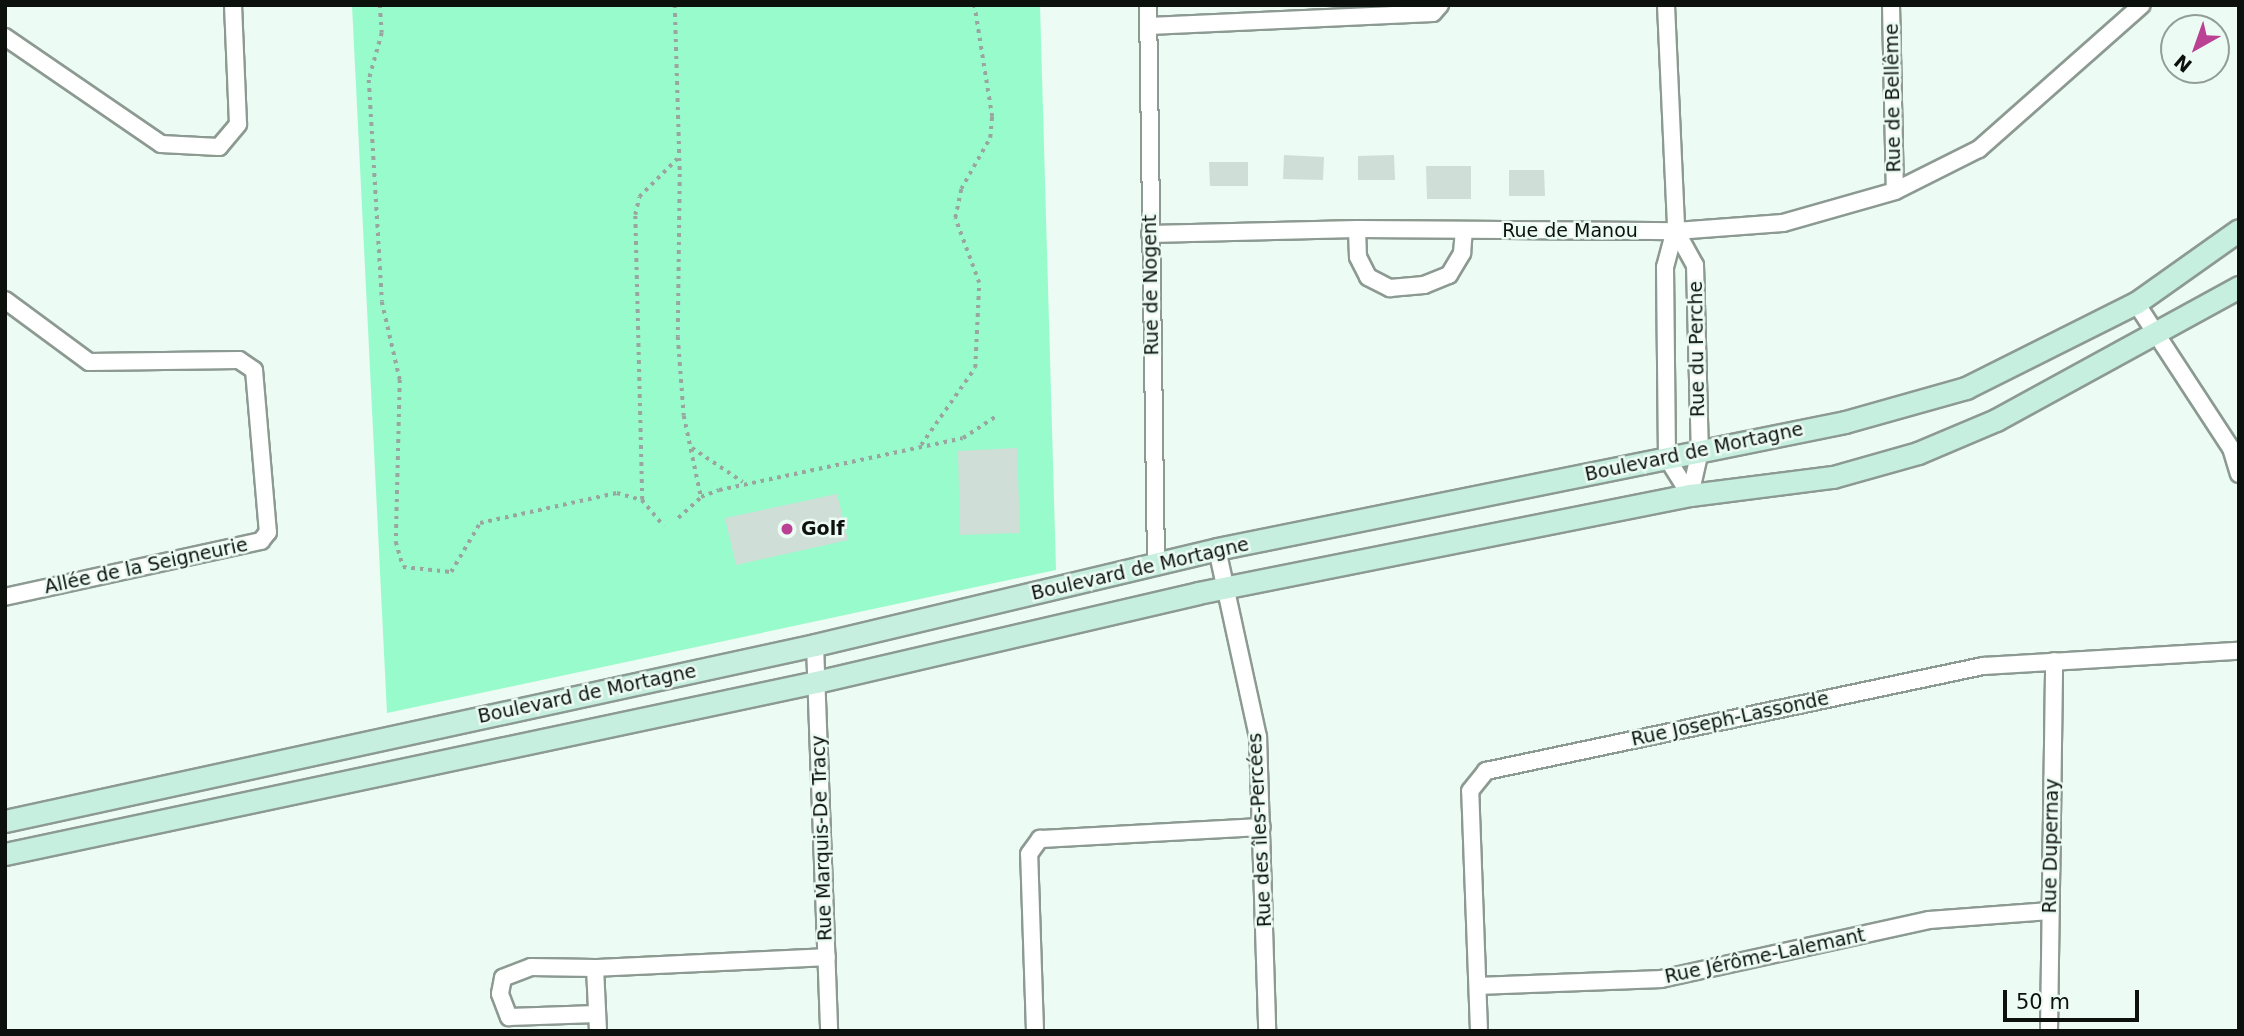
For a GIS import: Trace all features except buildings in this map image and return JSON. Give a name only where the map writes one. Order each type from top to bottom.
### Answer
[{"type":"main road","name":"Boulevard de Mortagne","points":[[5,821],[814,645],[1217,549],[1845,422],[1966,388],[2136,303],[2239,230]]},
{"type":"main road","name":"Boulevard de Mortagne","points":[[5,855],[816,682],[1225,587],[1690,495],[1833,477],[1918,453],[1996,420],[2157,335],[2239,287]]},
{"type":"street","points":[[5,37],[161,144],[219,147],[238,124],[233,5]]},
{"type":"street","name":"Rue de Nogent","points":[[1148,5],[1156,565]]},
{"type":"street","points":[[1149,26],[1433,13],[1440,5]]},
{"type":"street","name":"Rue du Perche","points":[[1666,5],[1676,231],[1665,267],[1667,458]]},
{"type":"street","name":"Rue de Bellême","points":[[1891,5],[1895,191]]},
{"type":"street","name":"Rue de Manou","points":[[1150,234],[1357,229],[1676,231],[1783,223],[1895,191],[1979,149],[2142,5]]},
{"type":"street","points":[[1357,229],[1358,257],[1368,277],[1390,288],[1423,285],[1449,275],[1462,254],[1464,230]]},
{"type":"street","name":"Rue du Perche","points":[[1676,231],[1695,265],[1700,452],[1690,495]]},
{"type":"street","name":"Allée de la Seigneurie","points":[[5,300],[89,362],[239,360],[254,370],[268,532],[261,541],[5,597]]},
{"type":"street","points":[[2136,303],[2231,448],[2239,474]]},
{"type":"street","points":[[1667,458],[1690,495]]},
{"type":"street","name":"Rue des îles-Percées","points":[[1217,549],[1258,737],[1267,1031]]},
{"type":"street","name":"Rue Marquis-De Tracy","points":[[814,645],[829,1031]]},
{"type":"street","name":"Rue Joseph-Lassonde","points":[[1479,1031],[1471,791],[1486,771],[1983,666],[2239,651]]},
{"type":"street","name":"Rue Dupernay","points":[[2049,1031],[2054,661]]},
{"type":"street","points":[[1035,1031],[1029,854],[1040,839],[1262,827]]},
{"type":"street","name":"Rue Jérôme-Lalemant","points":[[1478,986],[1661,979],[1928,920],[2050,911]]},
{"type":"street","points":[[594,968],[598,1023],[509,1017],[500,994],[503,978],[531,967],[594,968],[827,957]]},
{"type":"path","points":[[380,5],[382,33],[369,80],[383,302],[400,380],[396,542],[403,567],[452,572],[472,530],[493,517],[617,493],[642,500],[664,526]]},
{"type":"path","points":[[674,5],[678,158],[678,337],[684,416],[701,497]]},
{"type":"path","points":[[921,445],[975,368],[979,283],[955,218],[961,189],[990,138],[992,117],[974,5]]},
{"type":"path","points":[[642,500],[635,215],[639,197],[678,158]]},
{"type":"path","points":[[678,518],[701,497],[745,482],[963,438],[998,415]]},
{"type":"path","points":[[692,447],[745,482]]},
{"type":"green space","points":[[352,5],[1040,5],[1056,570],[387,713]]},
{"type":"place","name":"Golf","points":[[787,529]]}]
